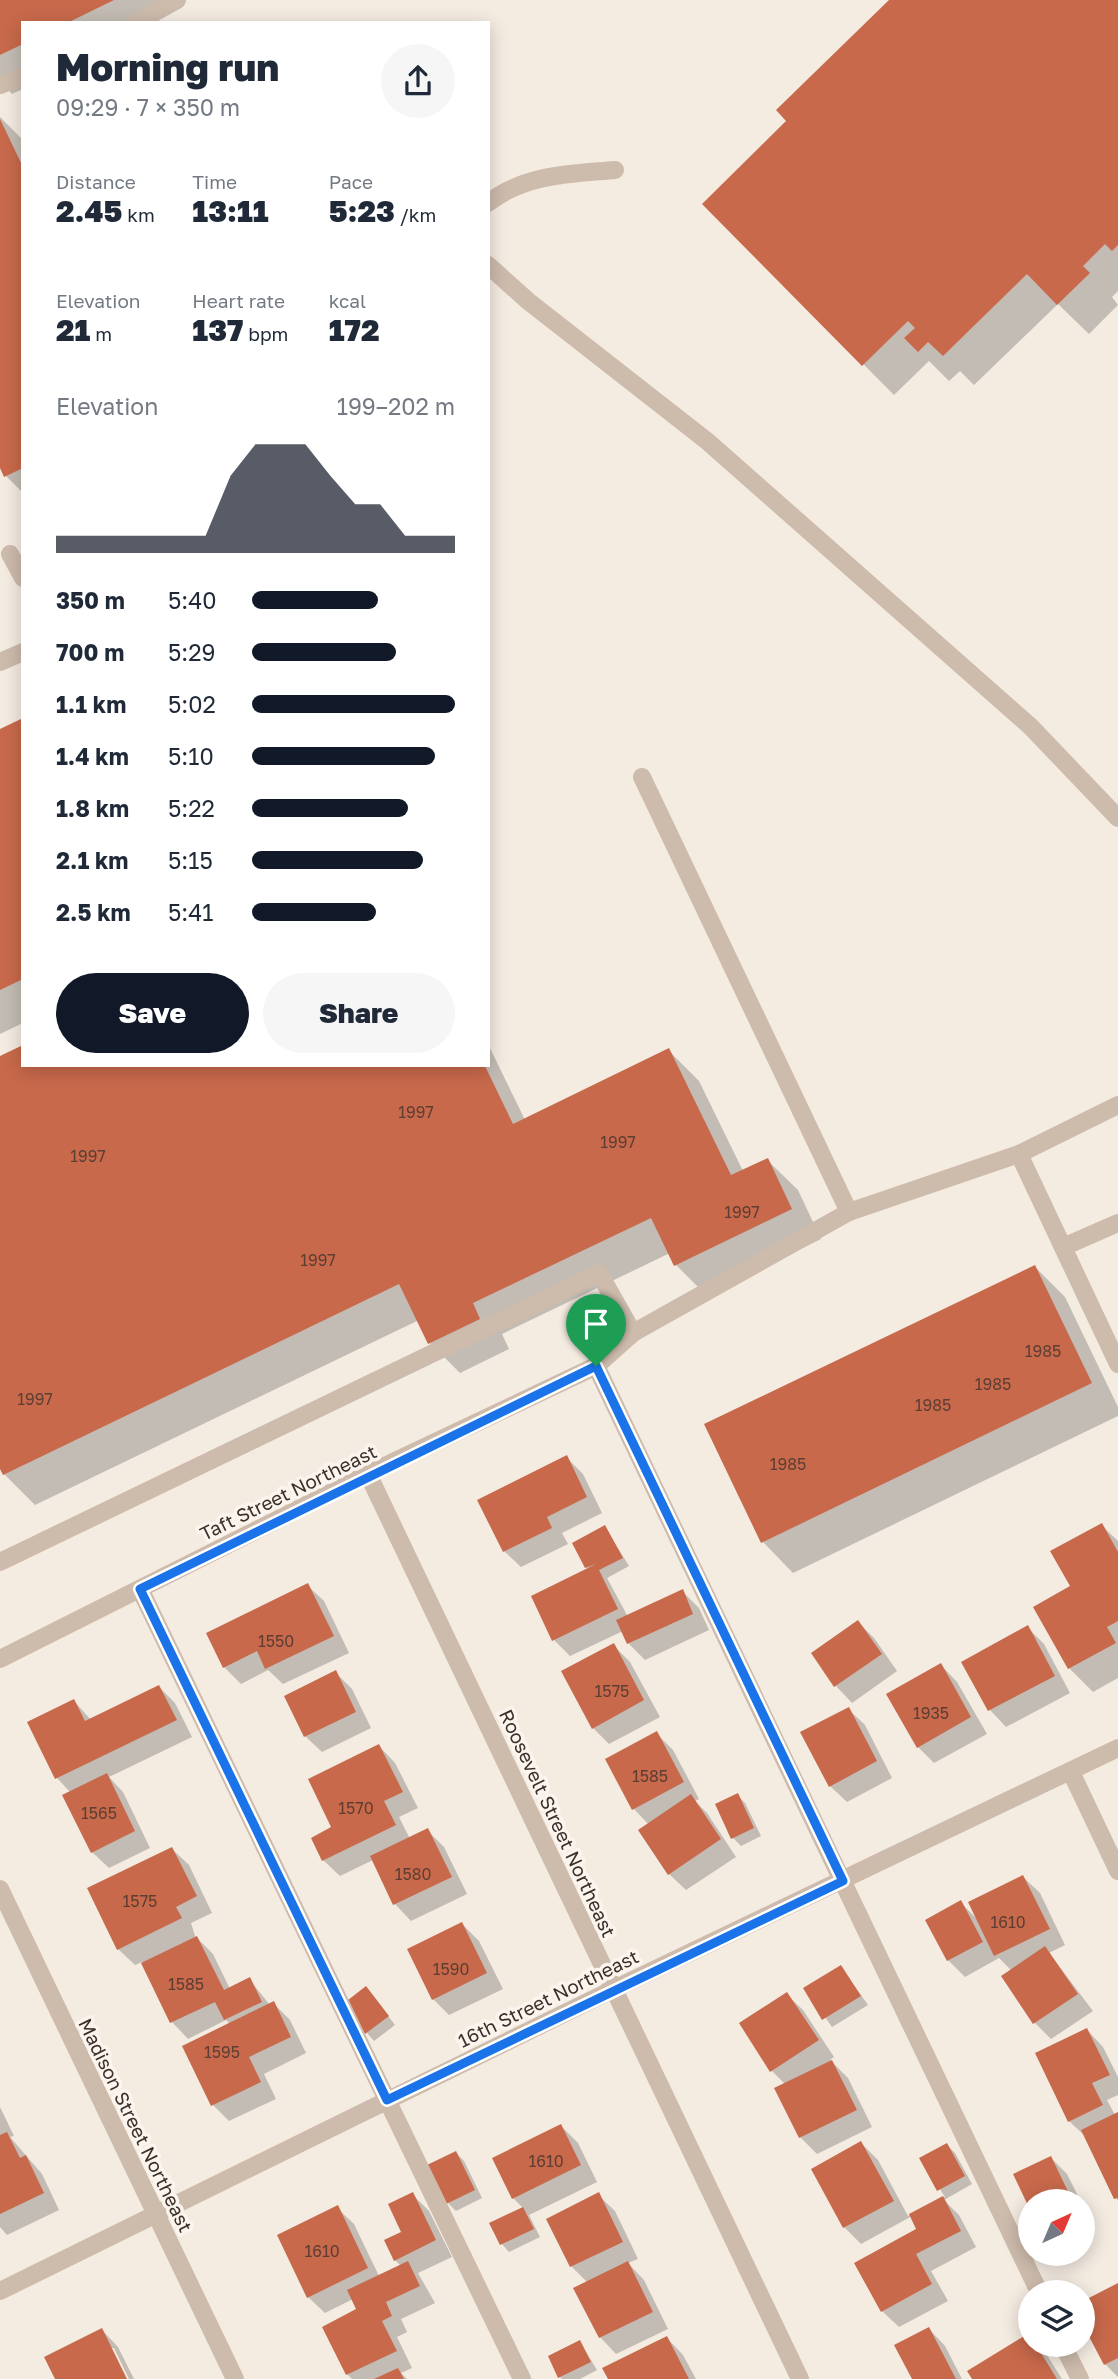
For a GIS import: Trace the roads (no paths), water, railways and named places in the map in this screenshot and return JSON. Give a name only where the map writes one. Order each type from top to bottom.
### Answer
[{"type":"street","points":[[139,21],[177,0]]},
{"type":"street","points":[[0,85],[21,77]]},
{"type":"street","points":[[490,201],[506,189],[550,176],[615,170]]},
{"type":"street","points":[[490,267],[528,301],[707,441],[1030,726],[1118,818]]},
{"type":"street","points":[[11,553],[21,574]]},
{"type":"street","points":[[0,662],[21,653]]},
{"type":"street","points":[[642,777],[849,1212]]},
{"type":"street","name":"Taft Street Northeast","points":[[0,1658],[369,1474],[596,1366],[633,1333],[849,1212],[1019,1154],[1118,1105]]},
{"type":"street","points":[[1019,1154],[1118,1364]]},
{"type":"street","points":[[1063,1247],[1118,1223]]},
{"type":"street","points":[[0,1562],[599,1273],[633,1333]]},
{"type":"street","points":[[596,1366],[1032,2280]]},
{"type":"street","name":"Roosevelt Street Northeast","points":[[369,1474],[800,2379]]},
{"type":"street","points":[[140,1589],[522,2379]]},
{"type":"street","name":"16th Street Northeast","points":[[0,2291],[614,1989],[1118,1748]]},
{"type":"street","points":[[1071,1772],[1118,1871]]},
{"type":"street","name":"Madison Street Northeast","points":[[0,1889],[235,2379]]},
{"type":"street","points":[[1069,2357],[1080,2379]]}]
